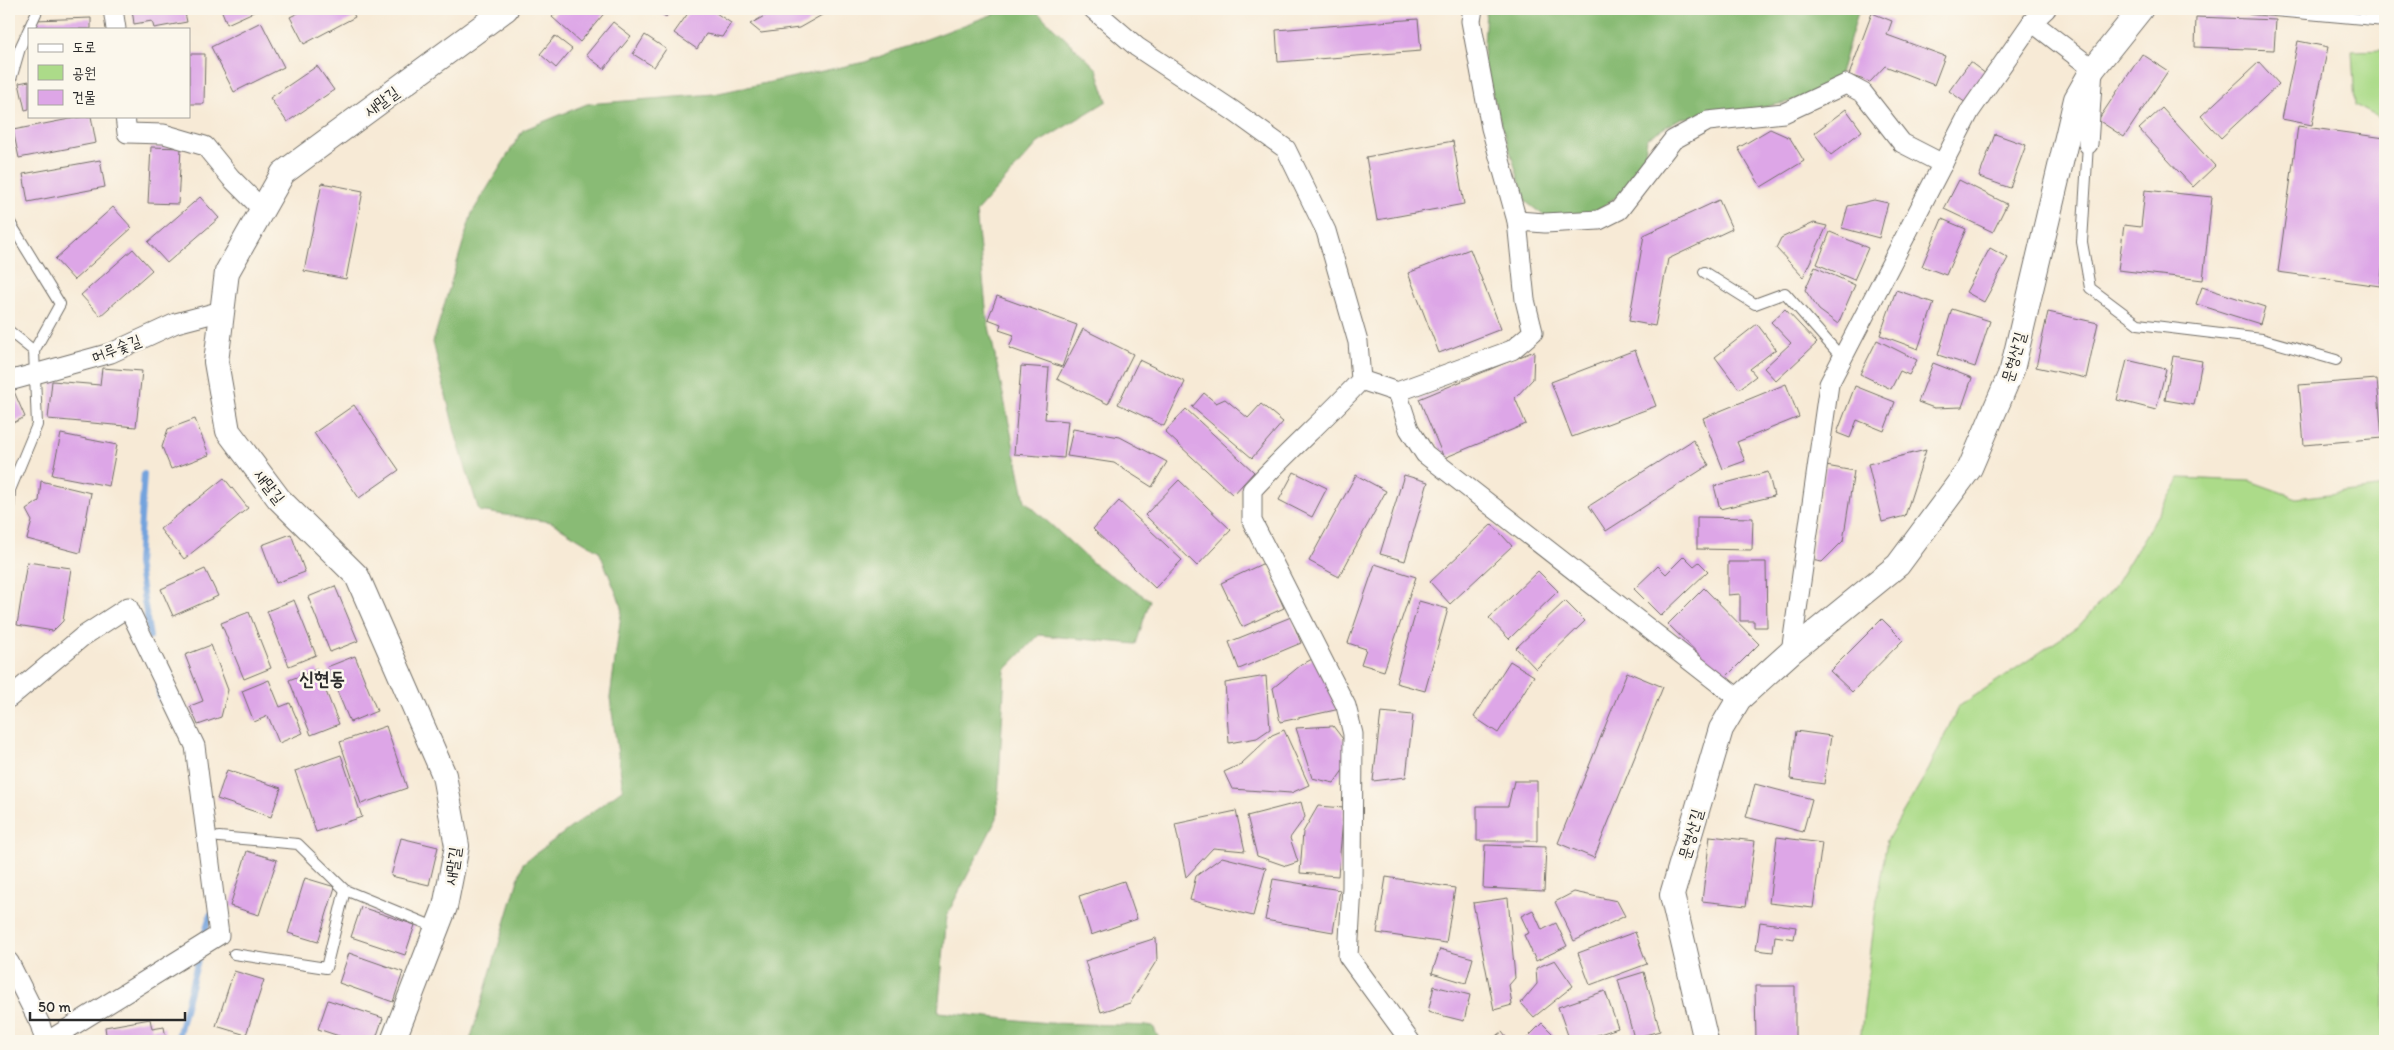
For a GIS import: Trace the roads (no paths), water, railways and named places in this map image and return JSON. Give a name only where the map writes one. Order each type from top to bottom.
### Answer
[{"type":"street","points":[[113,9],[116,28]]},
{"type":"street","name":"새말길","points":[[394,1041],[445,906],[457,846],[444,775],[357,576],[279,499],[228,431],[216,362],[227,272],[283,173],[506,9]]},
{"type":"street","points":[[1093,9],[1137,47],[1232,110],[1286,149],[1326,231],[1358,342],[1361,380],[1289,450],[1252,490],[1252,521],[1346,706],[1353,734],[1352,887],[1348,956],[1410,1041]]},
{"type":"street","points":[[1361,380],[1397,392],[1512,350],[1533,332],[1525,300],[1517,221],[1491,128],[1471,20],[1473,9]]},
{"type":"street","points":[[1791,652],[1829,384],[1970,111],[2032,22],[2046,9]]},
{"type":"street","name":"문형산길","points":[[1706,1041],[1672,895],[1721,729],[1739,699],[1791,652],[1898,565],[1970,468],[2012,370],[2076,99],[2093,69],[2141,9]]},
{"type":"street","points":[[2032,22],[2093,69],[2088,144]]},
{"type":"street","points":[[1517,221],[1545,223],[1599,220],[1619,210],[1673,140],[1708,121],[1784,114],[1846,84],[1863,93],[1902,143],[1943,164]]},
{"type":"street","points":[[125,118],[127,133],[164,134],[205,146],[231,178],[263,210]]},
{"type":"street","name":"머루숯길","points":[[9,381],[111,353],[176,323],[222,311]]},
{"type":"street","points":[[1397,392],[1409,429],[1424,454],[1739,699]]},
{"type":"street","points":[[9,698],[82,637],[128,607],[195,746],[219,935],[47,1041],[9,962]]},
{"type":"lane","points":[[29,28],[38,9]]},
{"type":"lane","points":[[2251,9],[2385,21]]},
{"type":"lane","points":[[9,86],[20,48],[28,31]]},
{"type":"lane","points":[[2088,144],[2082,242],[2090,288],[2138,324],[2262,339],[2336,360]]},
{"type":"lane","points":[[9,221],[60,304],[34,351],[37,425],[10,490],[9,510]]},
{"type":"lane","points":[[1704,272],[1755,304],[1785,293],[1843,359]]},
{"type":"lane","points":[[9,330],[34,351]]},
{"type":"lane","points":[[219,837],[298,844],[345,890],[437,928]]},
{"type":"lane","points":[[234,954],[326,968],[345,890]]},
{"type":"waterway","points":[[144,474],[138,563],[150,637]]},
{"type":"waterway","points":[[158,686],[160,697],[167,705]]},
{"type":"waterway","points":[[203,940],[210,915]]},
{"type":"waterway","points":[[177,1041],[200,952]]},
{"type":"district","name":"신현동","points":[[322,678]]}]
